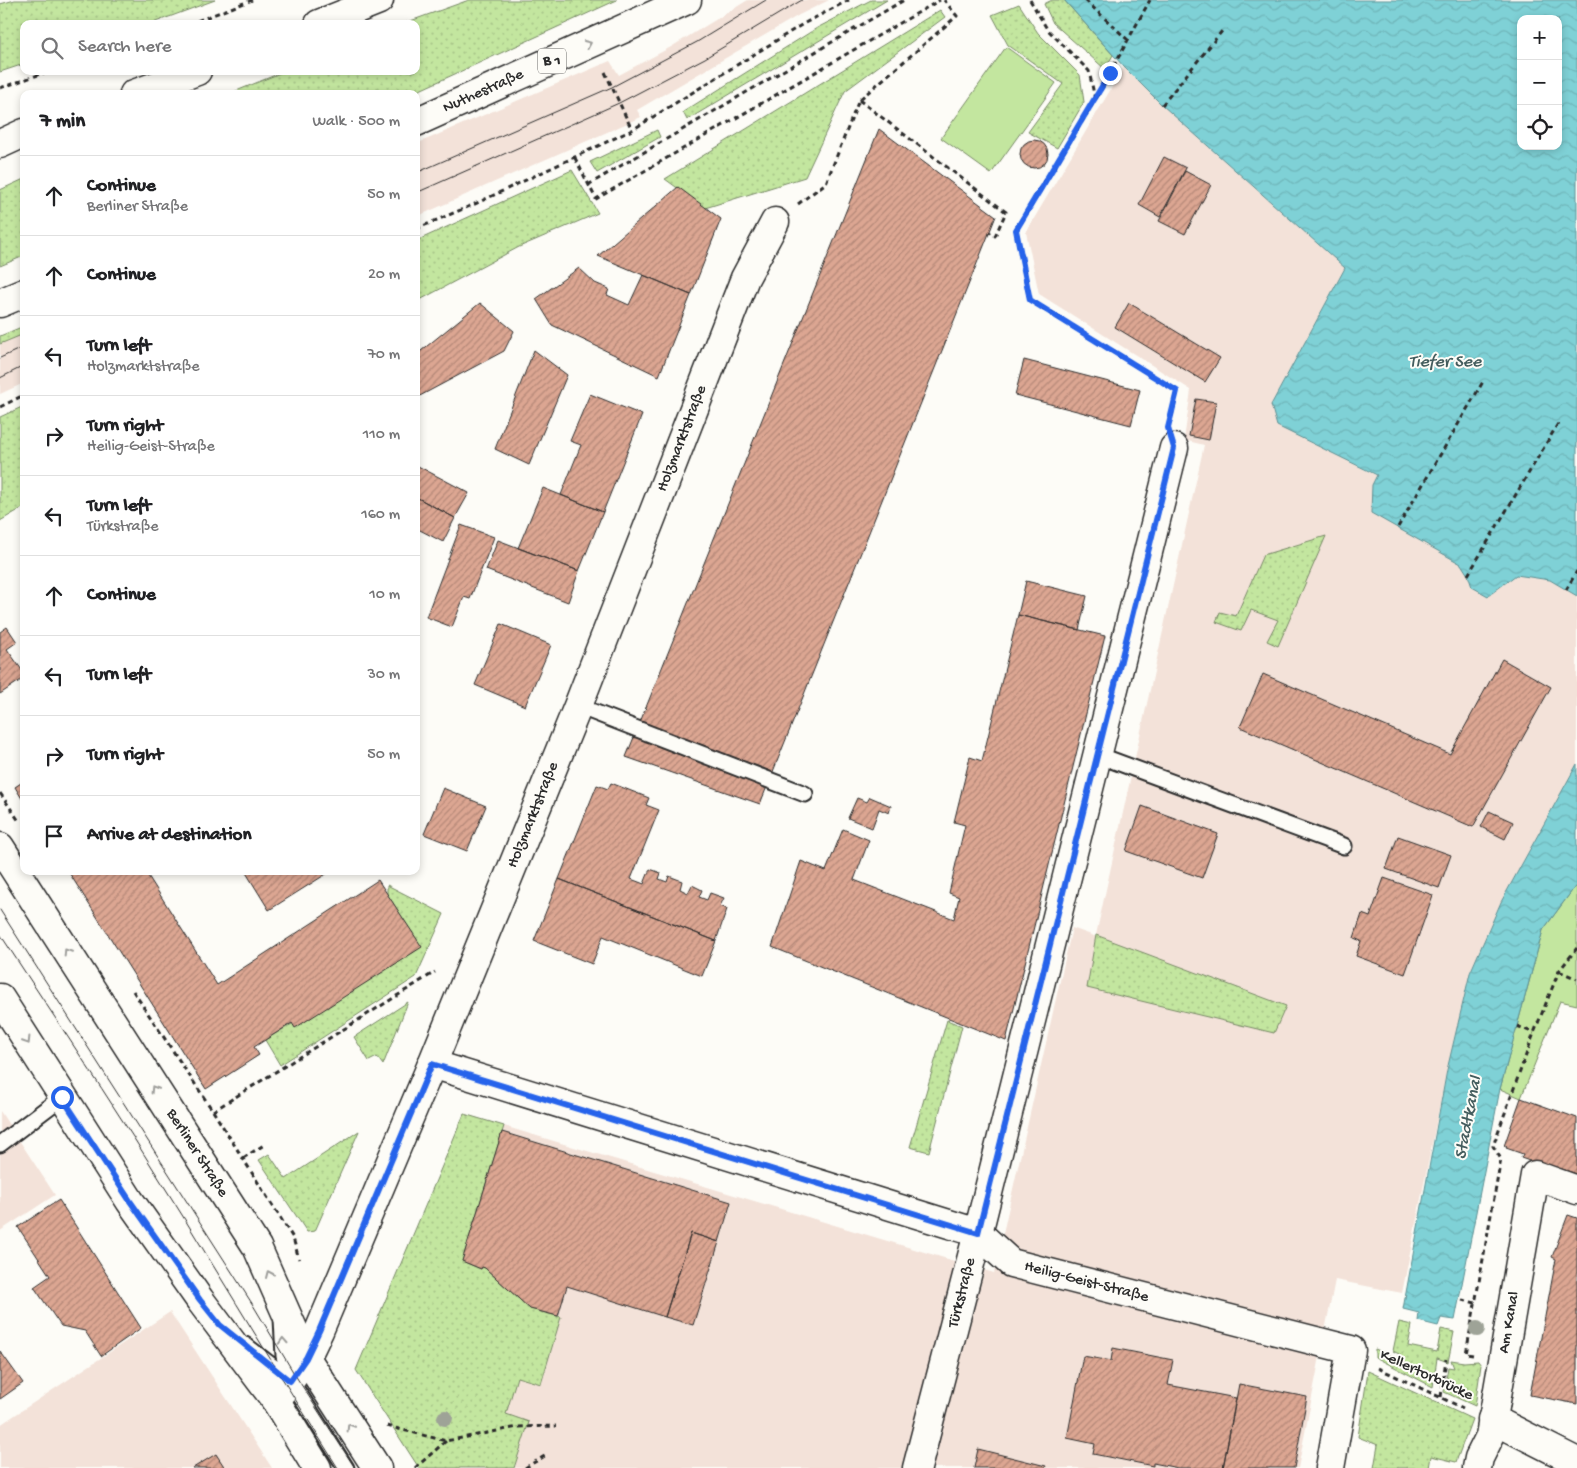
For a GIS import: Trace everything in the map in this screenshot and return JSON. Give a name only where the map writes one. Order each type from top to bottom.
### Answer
[{"type":"main road","points":[[329,20],[380,0]]},
{"type":"main road","name":"Nuthestraße","points":[[420,120],[688,0]]},
{"type":"main road","points":[[145,90],[186,75]]},
{"type":"main road","points":[[0,144],[20,135]]},
{"type":"main road","name":"Holzmarktstraße","points":[[283,1391],[306,1358],[432,1064],[578,706],[745,278],[775,222]]},
{"type":"main road","points":[[0,303],[20,295]]},
{"type":"main road","name":"Türkstraße","points":[[917,1468],[978,1233],[1174,448]]},
{"type":"main road","name":"Berliner Straße","points":[[0,847],[257,1247],[306,1358],[377,1468]]},
{"type":"main road","points":[[0,998],[130,1201],[200,1300],[220,1325],[283,1391],[317,1468]]},
{"type":"main road","name":"Heilig-Geist-Straße","points":[[432,1064],[978,1233],[1011,1263],[1351,1350]]},
{"type":"main road","name":"Am Kanal","points":[[1477,1468],[1479,1458],[1490,1436],[1535,1175],[1577,1190]]},
{"type":"main road","points":[[1330,1468],[1351,1350]]},
{"type":"main road","points":[[1493,1415],[1577,1462]]},
{"type":"lane","points":[[578,706],[805,794]]},
{"type":"lane","points":[[1098,755],[1344,846]]},
{"type":"lane","points":[[0,1144],[62,1097]]},
{"type":"lane","points":[[280,1300],[284,1356],[283,1391],[346,1468]]},
{"type":"path","points":[[200,20],[252,0]]},
{"type":"path","points":[[420,227],[477,203],[632,130],[803,24],[849,0]]},
{"type":"path","points":[[588,185],[904,0]]},
{"type":"path","points":[[575,158],[596,199],[940,0]]},
{"type":"path","points":[[775,222],[826,184],[859,100],[957,16],[944,0]]},
{"type":"path","points":[[1030,0],[1047,29],[1089,71],[1095,99]]},
{"type":"path","points":[[1085,0],[1128,40]]},
{"type":"path","points":[[1150,0],[1095,99],[1016,230],[1030,300],[1177,391],[1168,428],[1174,448]]},
{"type":"path","points":[[1162,105],[1222,31]]},
{"type":"path","points":[[605,72],[632,130]]},
{"type":"path","points":[[0,88],[38,75]]},
{"type":"path","points":[[859,100],[1006,212],[995,236],[989,232]]},
{"type":"path","points":[[1398,527],[1484,380]]},
{"type":"path","points":[[0,407],[20,397]]},
{"type":"path","points":[[1468,575],[1559,422]]},
{"type":"path","points":[[1566,590],[1577,571]]},
{"type":"path","points":[[0,792],[20,822]]},
{"type":"path","points":[[1513,1094],[1534,1033],[1559,971],[1577,948]]},
{"type":"path","points":[[213,1111],[439,970]]},
{"type":"path","points":[[1559,971],[1577,979]]},
{"type":"path","points":[[1517,1026],[1534,1033]]},
{"type":"path","points":[[243,1158],[264,1145]]},
{"type":"path","points":[[1462,1300],[1476,1303]]},
{"type":"path","name":"Kellertorbrücke","points":[[1351,1350],[1372,1365],[1477,1414],[1493,1415]]},
{"type":"path","points":[[1441,1397],[1446,1359]]},
{"type":"path","points":[[380,1424],[446,1441],[518,1427],[556,1426]]},
{"type":"path","points":[[416,1468],[446,1441]]},
{"type":"path","points":[[525,1468],[548,1454]]},
{"type":"shaded area","points":[[748,0],[829,0],[799,15],[637,110],[641,117],[420,215],[420,142],[610,61],[619,75],[671,47]]},
{"type":"shaded area","points":[[1124,67],[1162,105],[1345,268],[1271,405],[1277,425],[1378,476],[1398,527],[1461,564],[1468,575],[1472,587],[1516,575],[1550,580],[1577,596],[1577,764],[1501,902],[1470,973],[1447,1070],[1402,1293],[1335,1280],[1298,1468],[514,1468],[516,1465],[446,1425],[464,1114],[994,1273],[1072,928],[1182,968],[1096,935],[1204,445],[1184,440],[1191,390],[1039,294],[1026,232]]},
{"type":"shaded area","points":[[20,336],[20,385],[0,394],[0,344]]},
{"type":"shaded area","points":[[0,1111],[55,1195],[0,1231]]},
{"type":"shaded area","points":[[170,1312],[272,1468],[0,1468],[0,1425]]},
{"type":"green space","points":[[15,0],[215,0],[161,20],[20,20],[20,65],[0,72],[0,4]]},
{"type":"green space","points":[[469,0],[617,0],[420,90],[239,90],[275,75],[420,75],[420,20],[413,20]]},
{"type":"green space","points":[[871,0],[887,0],[687,120],[683,112],[817,28]]},
{"type":"green space","points":[[1052,0],[1064,0],[1113,55],[1105,69],[1053,23],[1044,4]]},
{"type":"green space","points":[[1019,4],[1038,33],[1080,75],[1084,102],[1057,148],[1028,132],[1063,84],[1008,45],[992,15]]},
{"type":"green space","points":[[940,10],[945,17],[845,91],[805,177],[705,208],[665,179]]},
{"type":"green space","points":[[1006,47],[1056,83],[991,174],[941,138]]},
{"type":"green space","points":[[657,130],[660,137],[597,173],[590,162]]},
{"type":"green space","points":[[572,170],[598,213],[519,247],[420,300],[420,239]]},
{"type":"green space","points":[[20,181],[20,258],[0,266],[0,190]]},
{"type":"green space","points":[[20,328],[20,336],[0,344],[0,336]]},
{"type":"green space","points":[[20,408],[20,509],[0,521],[0,417]]},
{"type":"green space","points":[[1326,536],[1278,646],[1267,641],[1278,620],[1251,610],[1241,631],[1216,622],[1220,612],[1236,616],[1263,555]]},
{"type":"green space","points":[[1577,884],[1577,1005],[1560,1001],[1521,1098],[1500,1089],[1543,930]]},
{"type":"green space","points":[[387,885],[444,914],[416,977],[280,1065],[265,1040],[421,947],[387,894]]},
{"type":"green space","points":[[1096,935],[1286,1006],[1274,1033],[1087,988]]},
{"type":"green space","points":[[408,1002],[383,1065],[377,1057],[369,1061],[354,1037]]},
{"type":"green space","points":[[947,1020],[962,1026],[929,1152],[910,1147]]},
{"type":"green space","points":[[464,1114],[504,1126],[462,1261],[481,1269],[482,1267],[485,1268],[530,1309],[561,1317],[541,1384],[517,1377],[506,1414],[529,1422],[514,1468],[419,1468],[356,1370]]},
{"type":"green space","points":[[359,1131],[315,1231],[307,1232],[259,1160],[269,1154],[286,1179]]},
{"type":"green space","points":[[1399,1322],[1412,1325],[1408,1346],[1437,1352],[1441,1329],[1454,1332],[1448,1362],[1437,1358],[1433,1387],[1375,1357],[1375,1349],[1400,1359],[1401,1355],[1393,1351]]},
{"type":"green space","points":[[1451,1360],[1464,1362],[1478,1361],[1481,1365],[1475,1406],[1444,1392],[1448,1367],[1454,1368]]},
{"type":"green space","points":[[1368,1371],[1472,1419],[1456,1462],[1431,1456],[1429,1468],[1374,1468],[1378,1445],[1358,1437]]},
{"type":"water","name":"Tiefer See","points":[[1064,0],[1577,0],[1577,596],[1550,580],[1516,575],[1488,596],[1472,587],[1468,575],[1461,564],[1371,513],[1372,485],[1377,475],[1277,426],[1271,405],[1345,268],[1162,105],[1124,67]]},
{"type":"water","name":"Stadtkanal","points":[[1577,764],[1577,884],[1543,930],[1500,1089],[1455,1320],[1441,1318],[1438,1326],[1418,1321],[1419,1313],[1403,1309],[1447,1070],[1470,973],[1501,902]]},
{"type":"building","points":[[879,129],[996,216],[760,804],[626,757]]},
{"type":"building","points":[[1034,140],[1044,144],[1048,154],[1044,164],[1034,168],[1024,164],[1020,154],[1024,144]]},
{"type":"building","points":[[1164,157],[1186,168],[1160,217],[1139,205]]},
{"type":"building","points":[[1185,171],[1211,185],[1185,234],[1159,221]]},
{"type":"building","points":[[678,187],[721,219],[691,295],[598,256]]},
{"type":"building","points":[[579,268],[595,283],[609,289],[607,295],[629,305],[643,275],[691,295],[659,376],[552,325],[536,299]]},
{"type":"building","points":[[480,303],[514,331],[504,351],[420,396],[420,352]]},
{"type":"building","points":[[1129,303],[1220,358],[1205,382],[1115,327]]},
{"type":"building","points":[[534,350],[567,375],[529,465],[495,449]]},
{"type":"building","points":[[1024,360],[1140,390],[1131,425],[1015,395]]},
{"type":"building","points":[[590,394],[642,415],[603,512],[561,495],[581,445],[570,441]]},
{"type":"building","points":[[1196,399],[1216,402],[1209,440],[1189,436]]},
{"type":"building","points":[[420,467],[469,493],[455,518],[420,499]]},
{"type":"building","points":[[543,488],[603,512],[579,571],[518,548]]},
{"type":"building","points":[[420,499],[455,518],[443,542],[420,530]]},
{"type":"building","points":[[461,525],[494,537],[470,599],[464,597],[452,627],[426,617]]},
{"type":"building","points":[[498,540],[579,571],[568,602],[486,570]]},
{"type":"building","points":[[1026,581],[1087,596],[1079,630],[1018,615]]},
{"type":"building","points":[[1018,615],[1105,636],[1006,1041],[772,947],[801,861],[826,871],[843,829],[869,840],[854,880],[954,919],[959,897],[949,893],[965,825],[954,822],[970,757],[982,761]]},
{"type":"building","points":[[501,624],[551,645],[525,706],[475,685]]},
{"type":"building","points":[[7,627],[17,642],[7,649],[20,667],[20,681],[0,694],[0,632]]},
{"type":"building","points":[[1502,659],[1551,687],[1473,827],[1240,727],[1263,674],[1450,754]]},
{"type":"building","points":[[611,783],[649,798],[646,805],[659,810],[631,879],[644,884],[650,869],[661,873],[659,879],[667,882],[669,876],[682,881],[680,889],[688,893],[692,885],[702,890],[699,897],[707,900],[710,893],[724,898],[720,906],[727,909],[716,941],[559,879],[597,785],[608,789]]},
{"type":"building","points":[[20,784],[20,795],[15,787]]},
{"type":"building","points":[[443,788],[486,806],[467,851],[424,834]]},
{"type":"building","points":[[870,797],[891,806],[889,813],[879,809],[872,828],[848,818],[857,798],[867,802]]},
{"type":"building","points":[[1142,806],[1218,834],[1202,878],[1126,851]]},
{"type":"building","points":[[1489,811],[1513,822],[1505,839],[1481,827]]},
{"type":"building","points":[[1398,836],[1451,855],[1439,888],[1386,869]]},
{"type":"building","points":[[71,875],[148,875],[217,985],[378,880],[422,947],[295,1028],[292,1023],[254,1047],[259,1055],[206,1089]]},
{"type":"building","points":[[247,875],[325,875],[269,910]]},
{"type":"building","points":[[1384,878],[1433,895],[1405,974],[1356,956],[1361,941],[1354,938],[1362,914],[1370,917]]},
{"type":"building","points":[[559,879],[716,941],[702,976],[603,936],[592,964],[534,941]]},
{"type":"building","points":[[1521,1098],[1577,1118],[1577,1174],[1562,1169],[1560,1172],[1521,1158],[1523,1154],[1504,1146]]},
{"type":"building","points":[[502,1132],[731,1202],[719,1242],[691,1233],[665,1317],[567,1286],[558,1316],[530,1309],[485,1268],[482,1267],[481,1269],[462,1261]]},
{"type":"building","points":[[59,1200],[141,1328],[101,1356],[85,1331],[61,1326],[34,1287],[50,1276],[18,1227]]},
{"type":"building","points":[[1568,1215],[1577,1218],[1577,1404],[1530,1395],[1556,1259],[1552,1257]]},
{"type":"building","points":[[691,1233],[719,1242],[693,1325],[665,1317]]},
{"type":"building","points":[[1113,1348],[1173,1360],[1168,1385],[1236,1398],[1223,1468],[1178,1468],[1153,1463],[1153,1466],[1093,1454],[1095,1444],[1067,1438],[1083,1356],[1111,1361]]},
{"type":"building","points":[[0,1351],[23,1383],[0,1399]]},
{"type":"building","points":[[1239,1384],[1307,1397],[1294,1468],[1223,1468]]},
{"type":"building","points":[[978,1449],[1046,1466],[1045,1468],[974,1468]]},
{"type":"building","points":[[216,1454],[225,1468],[193,1468]]},
{"type":"tram line","points":[[420,171],[612,87],[697,42],[766,0]]},
{"type":"tram line","points":[[420,191],[619,103],[705,58],[802,0]]},
{"type":"tram line","points":[[0,358],[20,349]]},
{"type":"tram line","points":[[0,378],[20,368]]},
{"type":"tram line","points":[[0,910],[355,1468]]},
{"type":"tram line","points":[[0,934],[135,1140],[338,1468]]},
{"type":"route","points":[[62,1097],[130,1201],[200,1300],[220,1325],[290,1381],[306,1358],[319,1331],[432,1064],[978,1233],[1174,448],[1168,428],[1177,391],[1030,300],[1016,230],[1110,73]]}]
